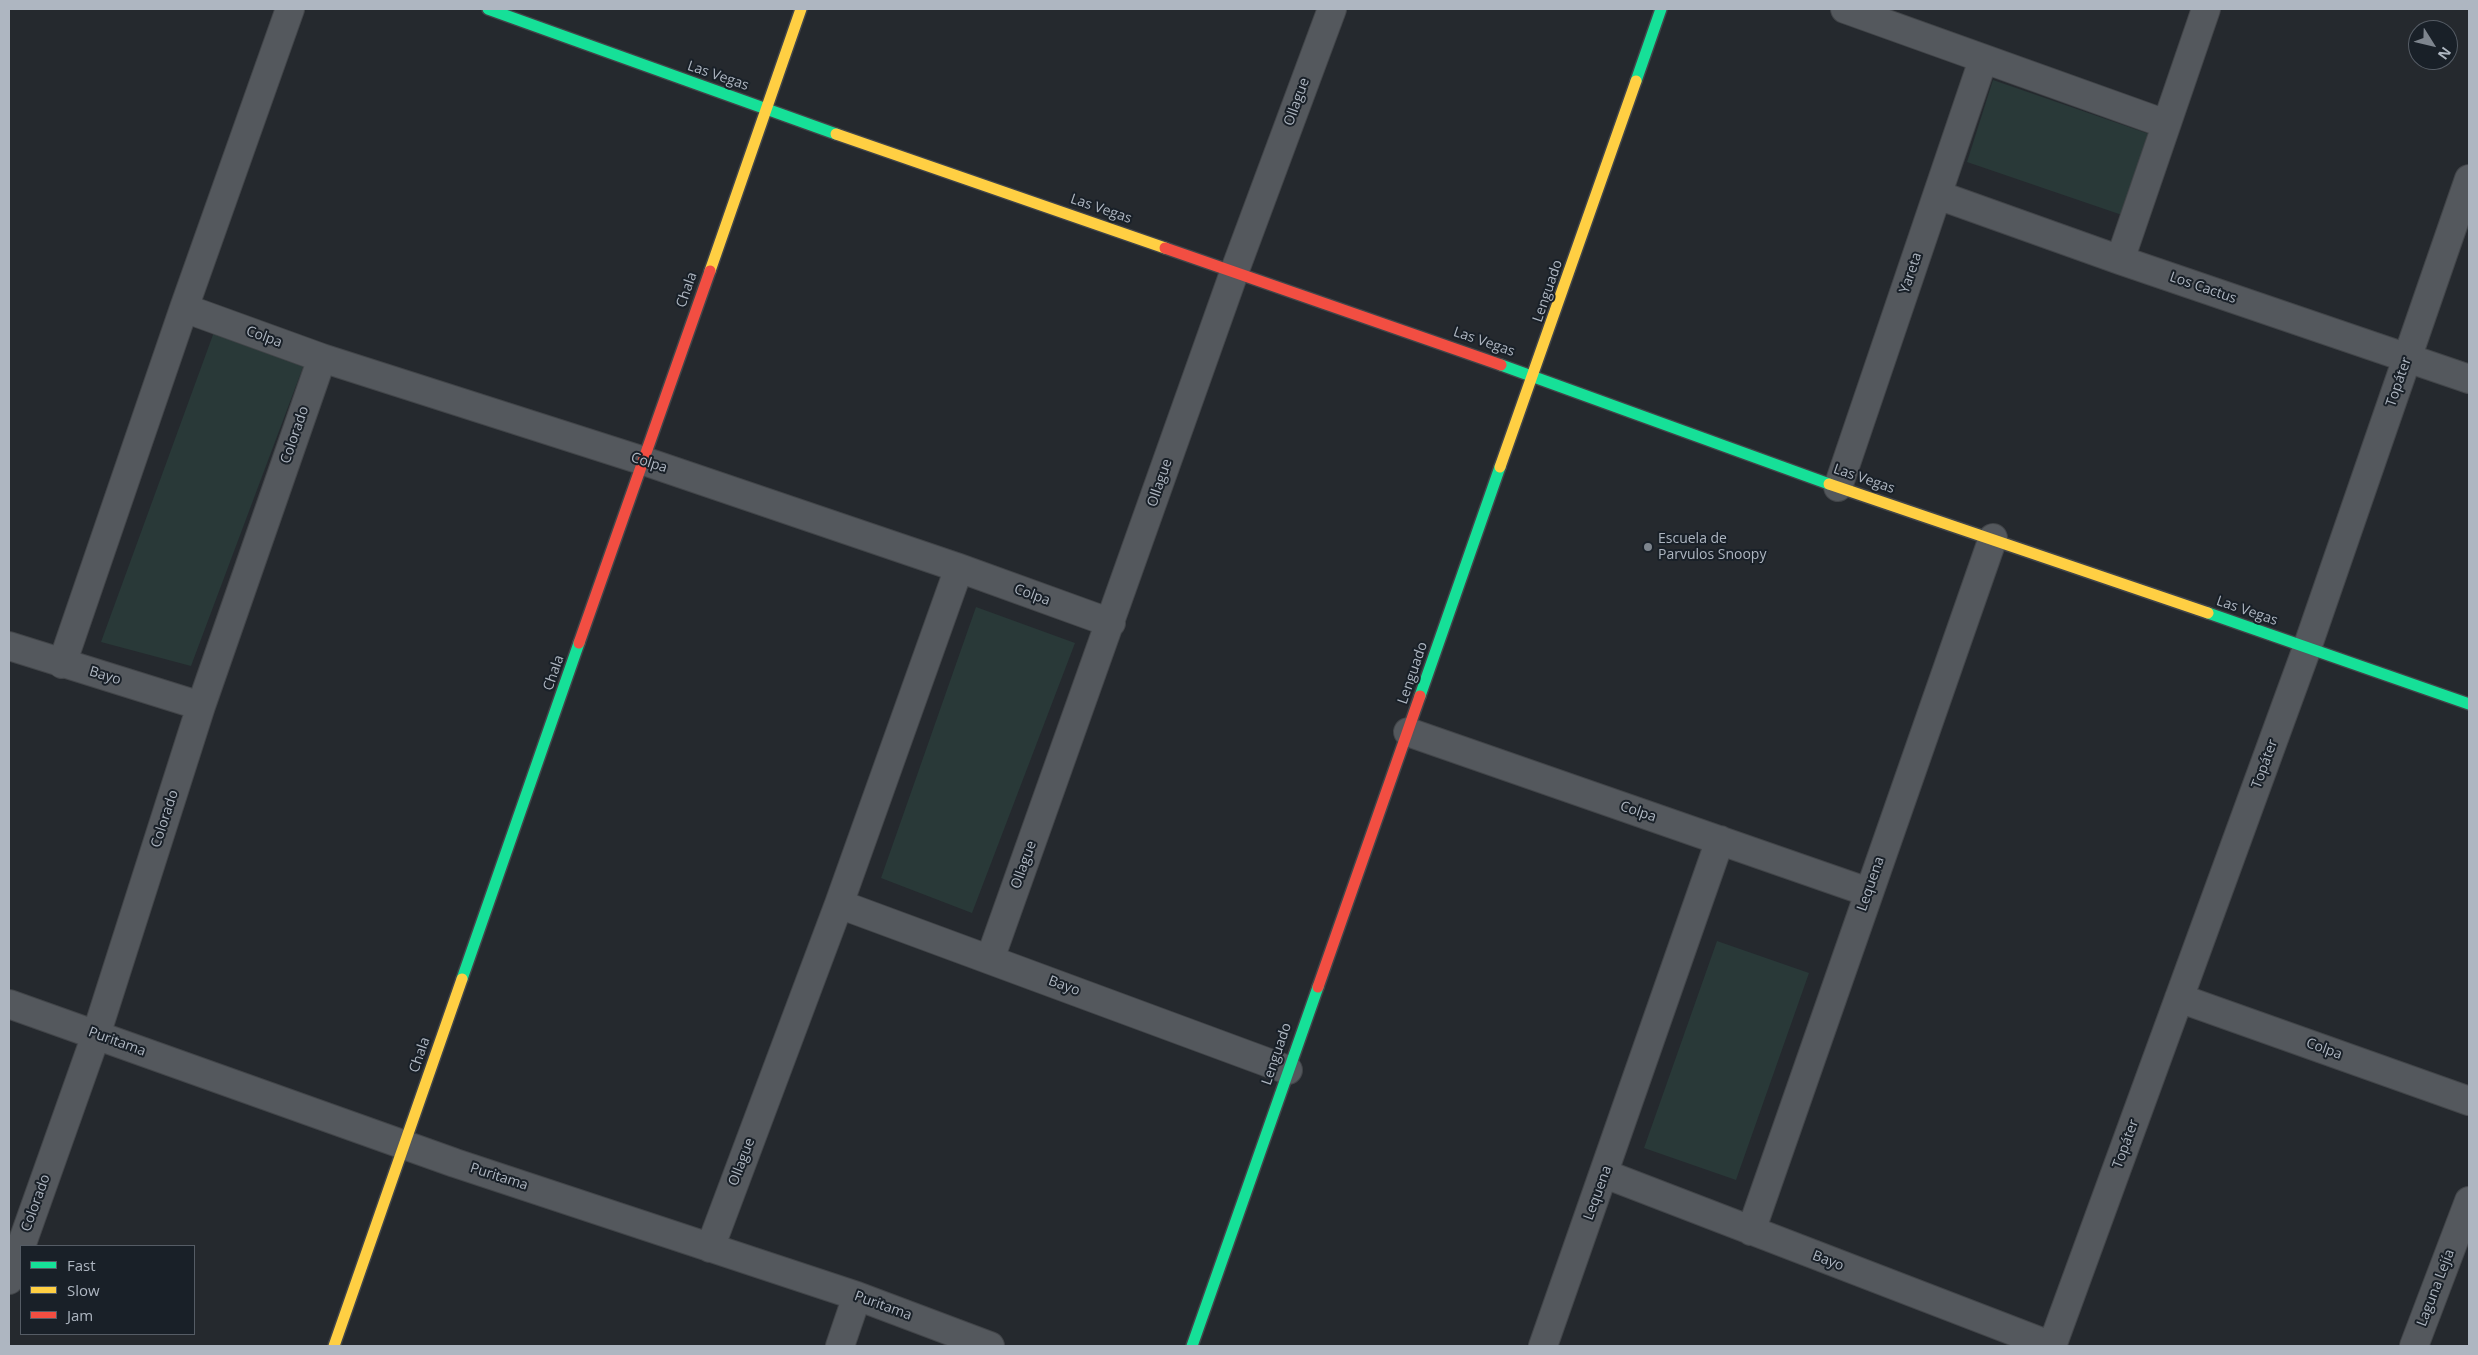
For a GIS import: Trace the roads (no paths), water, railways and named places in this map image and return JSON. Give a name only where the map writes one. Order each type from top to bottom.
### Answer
[{"type":"street","points":[[62,664],[184,308],[290,9]]},
{"type":"street","name":"Las Vegas","points":[[488,9],[1235,270],[1534,376],[1838,487],[1993,538],[2469,704]]},
{"type":"street","name":"Chala","points":[[334,1346],[802,9]]},
{"type":"street","name":"Ollague","points":[[990,959],[1235,270],[1332,9]]},
{"type":"street","name":"Lenguado","points":[[1192,1346],[1534,376],[1661,9]]},
{"type":"street","points":[[1845,9],[2166,124]]},
{"type":"street","points":[[2120,260],[2206,9]]},
{"type":"street","name":"Yareta","points":[[1838,487],[1983,60]]},
{"type":"street","name":"Topáter","points":[[2052,1346],[2307,648],[2469,179]]},
{"type":"street","name":"Los Cactus","points":[[1938,195],[2120,260],[2469,379]]},
{"type":"street","name":"Colpa","points":[[184,308],[322,358],[644,461],[959,568],[1111,623]]},
{"type":"street","name":"Colorado","points":[[21,1245],[96,1035],[200,706],[322,358]]},
{"type":"street","name":"Lequena","points":[[1751,1231],[1993,538]]},
{"type":"street","name":"Ollague","points":[[710,1248],[839,904],[959,568]]},
{"type":"street","name":"Bayo","points":[[9,646],[200,706]]},
{"type":"street","name":"Colpa","points":[[1408,732],[1868,892]]},
{"type":"street","name":"Lequena","points":[[1543,1346],[1605,1174],[1720,840]]},
{"type":"street","name":"Bayo","points":[[839,904],[1288,1070]]},
{"type":"street","name":"Colpa","points":[[2180,998],[2469,1101]]},
{"type":"street","name":"Puritama","points":[[9,1004],[405,1144],[857,1296],[990,1346]]},
{"type":"street","name":"Bayo","points":[[1605,1174],[2052,1346]]},
{"type":"street","name":"Laguna Lejía","points":[[2414,1346],[2469,1201]]},
{"type":"street","name":"Colorado","points":[[9,1280],[20,1249]]},
{"type":"street","points":[[840,1346],[857,1296]]},
{"type":"place","name":"Escuela de Parvulos Snoopy","points":[[1648,547]]}]
